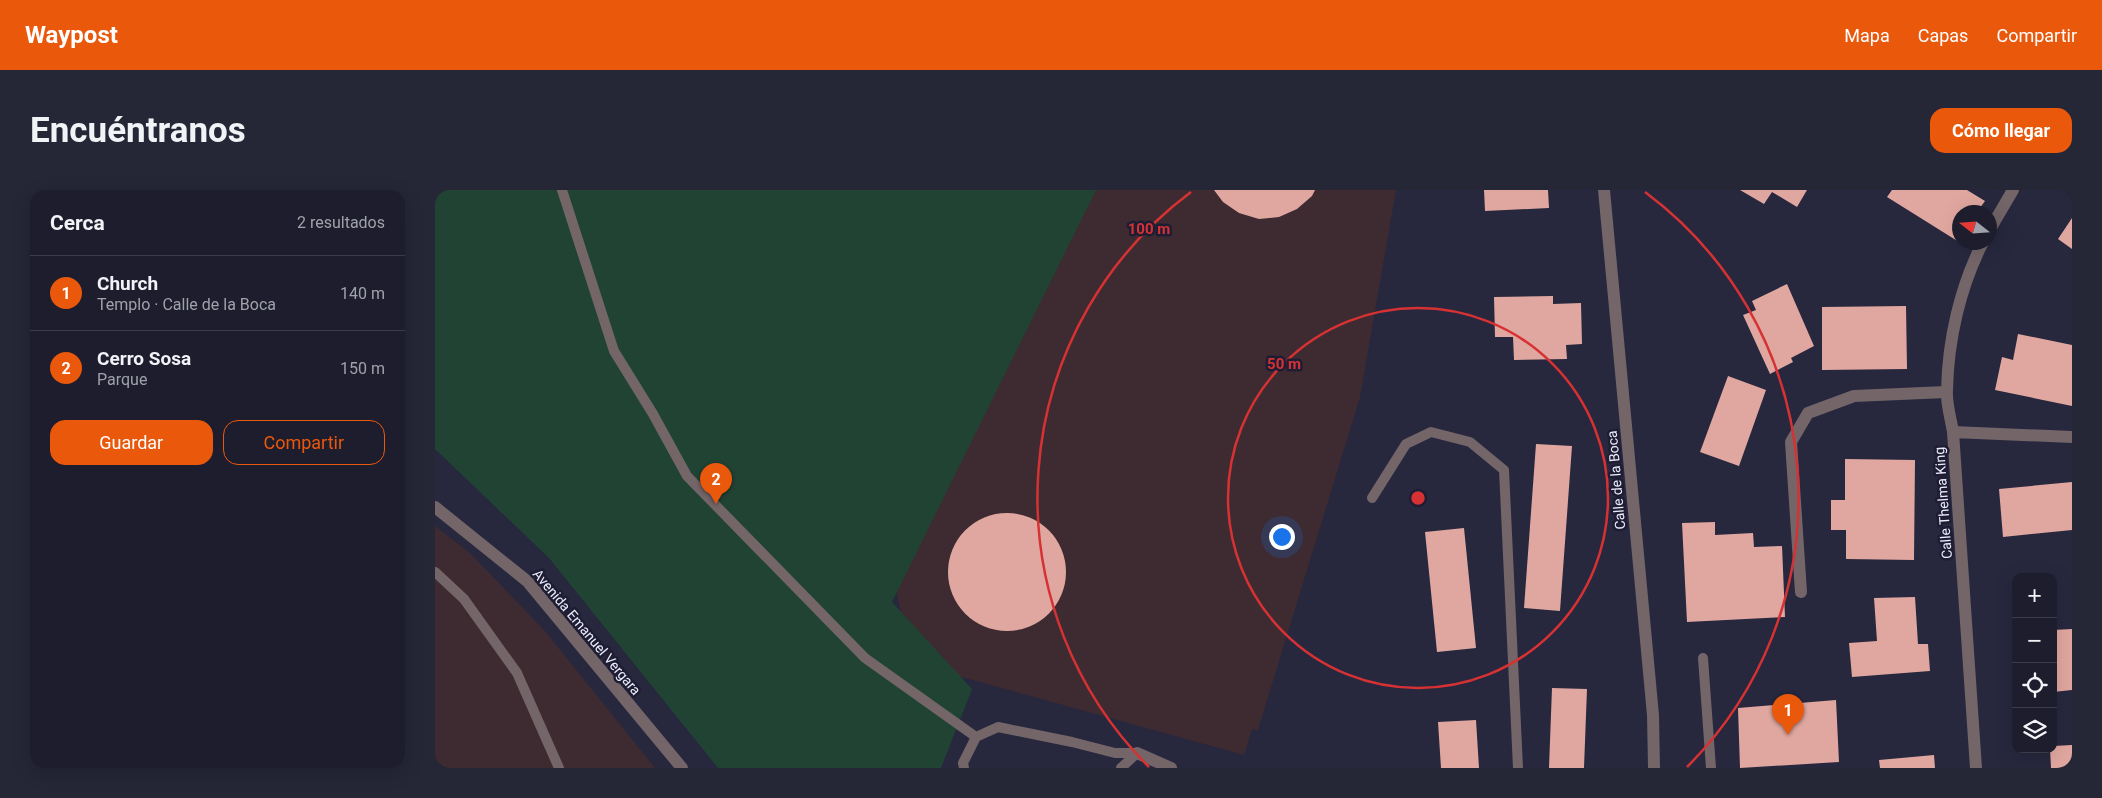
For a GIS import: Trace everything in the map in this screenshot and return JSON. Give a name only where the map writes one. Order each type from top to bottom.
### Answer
[{"type":"street","name":"Calle de la Boca","points":[[1604,190],[1653,715],[1654,768]]},
{"type":"street","points":[[1997,217],[2013,190]]},
{"type":"street","name":"Calle Thelma King","points":[[1976,768],[1953,432],[1946,392],[1955,323],[1972,264],[1979,250]]},
{"type":"street","points":[[1801,592],[1791,442],[1808,412],[1854,396],[1946,392]]},
{"type":"street","points":[[1953,432],[2072,436]]},
{"type":"street","name":"Avenida Emanuel Vergara","points":[[435,508],[527,581],[682,768]]},
{"type":"street","points":[[1137,753],[1171,768]]},
{"type":"lane","points":[[562,190],[614,351],[653,414],[687,476],[865,658],[976,737]]},
{"type":"lane","points":[[1373,498],[1406,444],[1431,432],[1470,442],[1504,470],[1518,768]]},
{"type":"lane","points":[[435,572],[464,599],[517,673],[559,768]]},
{"type":"lane","points":[[1703,658],[1711,768]]},
{"type":"lane","points":[[964,768],[963,763],[976,737],[998,727],[1064,740],[1115,753],[1137,753]]},
{"type":"lane","points":[[1121,768],[1137,753]]},
{"type":"shaded area","points":[[1051,190],[1396,190],[1360,397],[1258,730],[1252,729],[1244,755],[958,676],[903,623],[886,539]]},
{"type":"shaded area","points":[[435,526],[470,553],[545,631],[655,768],[435,768]]},
{"type":"green space","points":[[435,190],[1096,190],[892,602],[972,689],[941,768],[718,768],[549,558],[435,449]]},
{"type":"building","points":[[1214,190],[1315,190],[1312,196],[1297,209],[1279,217],[1259,219],[1239,213],[1223,202]]},
{"type":"building","points":[[1484,190],[1548,190],[1549,208],[1485,211]]},
{"type":"building","points":[[1740,190],[1807,190],[1797,207],[1772,192],[1764,204]]},
{"type":"building","points":[[1892,190],[1967,190],[1985,201],[1982,205],[1952,205],[1952,238],[1887,197]]},
{"type":"building","points":[[2072,218],[2072,249],[2058,239]]},
{"type":"building","points":[[1787,284],[1814,346],[1791,358],[1793,362],[1770,374],[1743,315],[1756,310],[1752,301]]},
{"type":"building","points":[[1553,296],[1553,304],[1581,303],[1582,344],[1566,345],[1567,359],[1514,360],[1513,337],[1495,337],[1494,297]]},
{"type":"building","points":[[1906,306],[1907,369],[1822,370],[1822,307]]},
{"type":"building","points":[[2018,334],[2072,345],[2072,406],[1995,390],[2002,357],[2013,360]]},
{"type":"building","points":[[1728,376],[1766,390],[1739,466],[1700,452]]},
{"type":"building","points":[[1536,444],[1572,446],[1560,611],[1524,608]]},
{"type":"building","points":[[1845,459],[1915,460],[1914,560],[1846,559],[1846,530],[1831,530],[1831,500],[1845,500]]},
{"type":"building","points":[[2072,482],[2072,530],[2003,537],[1999,489]]},
{"type":"building","points":[[1007,513],[1030,518],[1049,530],[1061,549],[1066,572],[1061,595],[1049,614],[1030,626],[1007,631],[984,626],[965,614],[953,595],[948,572],[953,549],[965,530],[984,518]]},
{"type":"building","points":[[1715,522],[1715,535],[1753,533],[1754,547],[1782,546],[1785,617],[1687,622],[1682,523]]},
{"type":"building","points":[[1464,528],[1476,648],[1437,652],[1425,532]]},
{"type":"building","points":[[1915,597],[1918,644],[1928,644],[1930,671],[1852,677],[1849,643],[1877,641],[1874,598]]},
{"type":"building","points":[[2072,629],[2072,690],[2057,692],[2057,630]]},
{"type":"building","points":[[1552,688],[1587,689],[1584,768],[1549,768]]},
{"type":"building","points":[[1836,700],[1839,762],[1740,768],[1738,708]]},
{"type":"building","points":[[1476,720],[1479,768],[1441,768],[1438,722]]},
{"type":"building","points":[[2072,745],[2072,768],[2051,768],[2050,753],[2057,753],[2057,746]]},
{"type":"building","points":[[1934,755],[1935,768],[1880,768],[1879,760]]},
{"type":"place","name":"Cerro Sosa","points":[[716,504]]},
{"type":"place","name":"Church","points":[[1788,735]]}]
